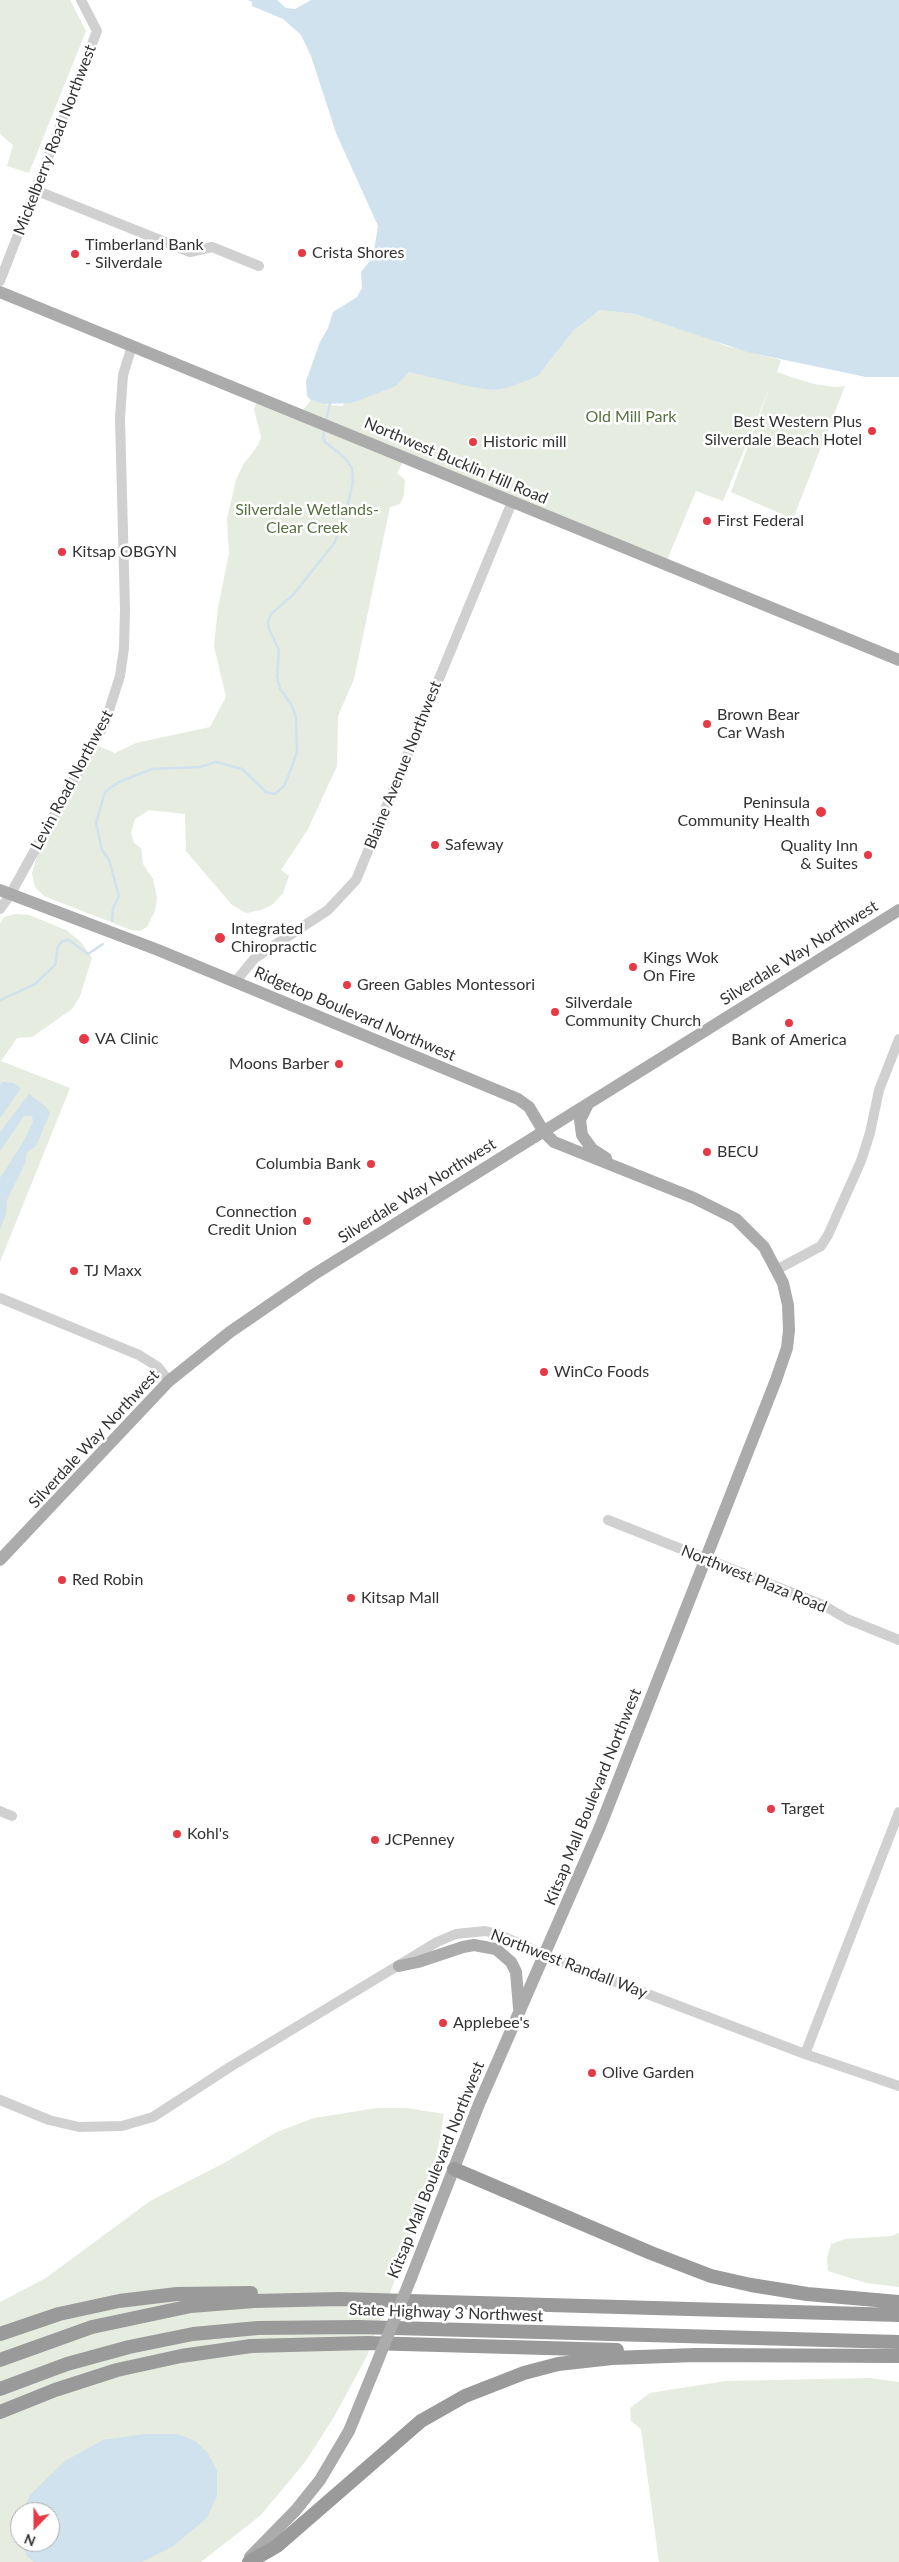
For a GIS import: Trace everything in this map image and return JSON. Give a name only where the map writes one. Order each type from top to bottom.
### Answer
[{"type":"highway","points":[[454,2169],[651,2253],[711,2276],[807,2294],[899,2302]]},
{"type":"highway","points":[[0,2334],[59,2314],[100,2304],[177,2294],[255,2293],[339,2299]]},
{"type":"highway","name":"State Highway 3 Northwest","points":[[0,2360],[92,2327],[171,2309],[254,2301],[339,2299],[899,2314]]},
{"type":"highway","name":"State Highway 3 Northwest","points":[[0,2390],[58,2367],[129,2346],[193,2334],[258,2328],[358,2327],[899,2342]]},
{"type":"highway","points":[[0,2412],[55,2390],[118,2370],[181,2356],[251,2346],[367,2343],[695,2355],[899,2356]]},
{"type":"highway","points":[[249,2562],[268,2553],[277,2546],[421,2421],[465,2396],[496,2382],[558,2364],[594,2360],[695,2355]]},
{"type":"main road","name":"Northwest Bucklin Hill Road","points":[[0,292],[899,660]]},
{"type":"main road","name":"Ridgetop Boulevard Northwest","points":[[5,892],[235,982],[518,1099],[529,1107],[544,1132]]},
{"type":"main road","name":"Silverdale Way Northwest","points":[[0,1560],[169,1382],[230,1332],[300,1284],[899,910]]},
{"type":"main road","points":[[588,1104],[580,1120],[582,1135],[586,1142],[592,1149],[629,1172]]},
{"type":"main road","name":"Kitsap Mall Boulevard Northwest","points":[[244,2562],[296,2510],[320,2480],[348,2431],[411,2278],[479,2104],[604,1818],[787,1348],[789,1311],[778,1269],[758,1239],[742,1223],[726,1212],[558,1144],[544,1132]]},
{"type":"main road","points":[[399,1966],[474,1945],[496,1949],[512,1962],[516,1972],[519,2012]]},
{"type":"street","name":"Mickelberry Road Northwest","points":[[0,281],[97,31],[81,0]]},
{"type":"street","points":[[35,190],[190,252],[212,247],[259,266]]},
{"type":"street","name":"Levin Road Northwest","points":[[0,909],[5,892],[102,729],[120,676],[124,648],[125,602],[120,418],[123,375],[132,346]]},
{"type":"street","name":"Blaine Avenue Northwest","points":[[235,982],[255,958],[328,910],[356,880],[512,502]]},
{"type":"street","points":[[778,1269],[821,1246],[828,1235],[861,1161],[870,1132],[879,1090],[899,1038]]},
{"type":"street","points":[[0,1298],[139,1355],[158,1367],[169,1382]]},
{"type":"street","name":"Northwest Plaza Road","points":[[608,1520],[823,1605],[847,1619],[899,1640]]},
{"type":"street","points":[[0,1812],[12,1816]]},
{"type":"street","points":[[804,2054],[899,1812]]},
{"type":"street","name":"Northwest Randall Way","points":[[0,2100],[49,2120],[79,2127],[122,2126],[153,2117],[230,2067],[437,1942],[456,1934],[473,1931],[498,1934],[545,1956],[804,2054],[899,2086]]},
{"type":"green space","points":[[0,0],[70,0],[86,31],[29,173],[7,166],[13,145],[0,134]]},
{"type":"green space","points":[[600,310],[635,314],[709,338],[726,346],[781,360],[777,372],[791,377],[814,384],[835,387],[845,386],[793,519],[731,492],[770,387],[723,501],[696,491],[665,565],[405,458],[397,473],[405,480],[404,495],[400,504],[390,507],[354,679],[338,716],[337,766],[308,829],[281,870],[289,876],[283,893],[272,905],[261,910],[246,913],[232,905],[186,851],[185,814],[149,810],[135,819],[131,833],[134,843],[141,848],[143,864],[153,879],[157,898],[155,911],[147,927],[140,931],[131,930],[44,896],[35,887],[32,873],[43,835],[94,744],[115,753],[136,743],[210,727],[226,697],[214,646],[218,608],[229,553],[227,519],[236,480],[261,437],[254,409],[259,397],[303,410],[311,400],[329,405],[343,406],[344,401],[353,403],[409,372],[493,390],[538,376],[574,330]]},
{"type":"green space","points":[[15,914],[29,915],[66,930],[81,942],[92,958],[80,996],[72,1009],[32,1037],[17,1038],[1,1061],[70,1088],[0,1262],[0,924],[4,917]]},
{"type":"green space","points":[[378,2108],[406,2108],[444,2114],[430,2183],[367,2356],[334,2417],[305,2462],[261,2515],[201,2562],[0,2562],[0,2302],[46,2278],[150,2201],[226,2162],[277,2132],[314,2118]]},
{"type":"green space","points":[[899,2233],[899,2287],[866,2283],[828,2271],[827,2258],[831,2244],[845,2239],[891,2236]]},
{"type":"green space","points":[[870,2378],[899,2382],[899,2562],[659,2562],[641,2429],[631,2421],[630,2408],[650,2393],[726,2381]]},
{"type":"water","points":[[248,0],[277,0],[286,8],[295,9],[311,0],[899,0],[899,377],[866,377],[747,352],[635,314],[600,310],[574,330],[538,376],[507,388],[493,390],[472,387],[409,372],[396,386],[352,403],[324,404],[311,400],[307,396],[306,381],[320,342],[328,328],[333,312],[357,297],[362,288],[361,272],[373,257],[378,226],[336,133],[311,56],[301,35],[283,19],[252,6],[252,2]]},
{"type":"water","points":[[2,1082],[13,1083],[21,1088],[0,1118],[0,1085]]},
{"type":"water","points":[[29,1094],[46,1107],[50,1113],[36,1146],[27,1152],[25,1163],[7,1200],[6,1214],[0,1229],[0,1178],[22,1144],[33,1122],[32,1116],[24,1116],[0,1151],[0,1132]]},
{"type":"water","points":[[144,2434],[177,2434],[195,2441],[208,2453],[217,2471],[217,2496],[207,2518],[172,2547],[142,2562],[34,2562],[25,2552],[60,2552],[60,2502],[27,2502],[30,2495],[65,2461],[103,2440]]},
{"type":"waterway","points":[[326,420],[330,403]]},
{"type":"waterway","points":[[112,921],[113,908],[119,896],[109,860],[102,850],[96,823],[105,792],[119,782],[152,769],[200,767],[216,762],[242,769],[266,792],[275,794],[284,786],[297,752],[296,717],[291,704],[280,689],[277,677],[279,650],[269,629],[268,622],[271,614],[293,595],[335,542],[349,500],[353,481],[352,468],[344,457],[325,442],[323,437],[325,428]]},
{"type":"waterway","points":[[0,1000],[35,984],[55,965],[58,946],[63,941],[69,940],[88,954],[103,944]]},
{"type":"place","name":"Crista Shores","points":[[302,253]]},
{"type":"place","name":"Timberland Bank - Silverdale","points":[[75,254]]},
{"type":"place","name":"Best Western Plus Silverdale Beach Hotel","points":[[872,431]]},
{"type":"place","name":"Historic mill","points":[[473,442]]},
{"type":"place","name":"First Federal","points":[[707,521]]},
{"type":"place","name":"Kitsap OBGYN","points":[[62,552]]},
{"type":"place","name":"Brown Bear Car Wash","points":[[707,724]]},
{"type":"place","name":"Peninsula Community Health","points":[[821,812]]},
{"type":"place","name":"Safeway","points":[[435,845]]},
{"type":"place","name":"Quality Inn & Suites","points":[[868,855]]},
{"type":"place","name":"Integrated Chiropractic","points":[[220,938]]},
{"type":"place","name":"Kings Wok On Fire","points":[[633,967]]},
{"type":"place","name":"Green Gables Montessori","points":[[347,985]]},
{"type":"place","name":"Silverdale Community Church","points":[[555,1012]]},
{"type":"place","name":"Bank of America","points":[[789,1023]]},
{"type":"place","name":"VA Clinic","points":[[84,1039]]},
{"type":"place","name":"Moons Barber","points":[[339,1064]]},
{"type":"place","name":"BECU","points":[[707,1152]]},
{"type":"place","name":"Columbia Bank","points":[[371,1164]]},
{"type":"place","name":"Connection Credit Union","points":[[307,1221]]},
{"type":"place","name":"TJ Maxx","points":[[74,1271]]},
{"type":"place","name":"WinCo Foods","points":[[544,1372]]},
{"type":"place","name":"Red Robin","points":[[62,1580]]},
{"type":"place","name":"Kitsap Mall","points":[[351,1598]]},
{"type":"place","name":"Target","points":[[771,1809]]},
{"type":"place","name":"Kohl's","points":[[177,1834]]},
{"type":"place","name":"JCPenney","points":[[375,1840]]},
{"type":"place","name":"Applebee's","points":[[443,2023]]},
{"type":"place","name":"Olive Garden","points":[[592,2073]]},
{"type":"park label","name":"Old Mill Park","points":[[631,417]]},
{"type":"park label","name":"Silverdale Wetlands- Clear Creek","points":[[307,519]]}]
